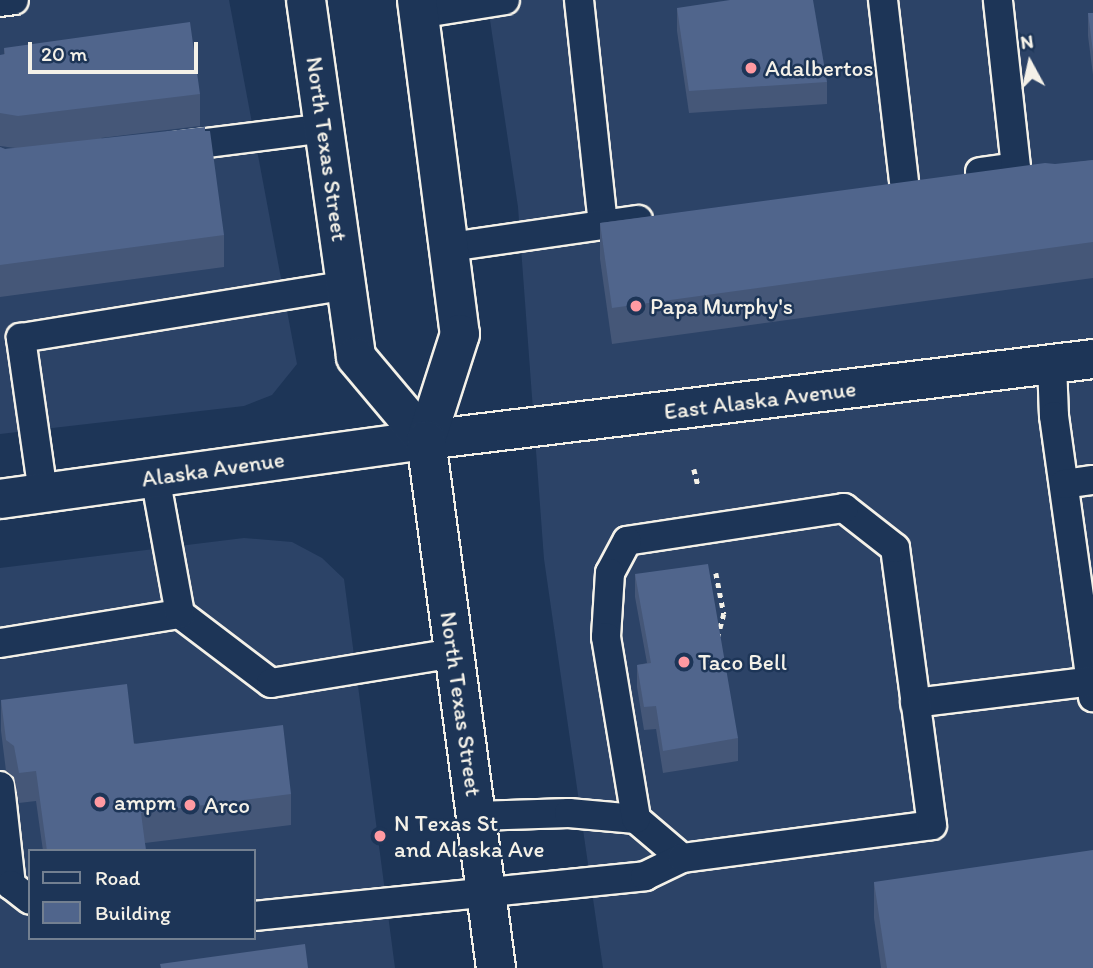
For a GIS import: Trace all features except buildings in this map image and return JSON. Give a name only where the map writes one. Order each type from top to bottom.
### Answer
[{"type":"main road","name":"North Texas Street","points":[[306,0],[356,357],[426,440]]},
{"type":"main road","name":"North Texas Street","points":[[418,7],[460,334],[426,440],[496,968]]},
{"type":"main road","name":"East Alaska Avenue","points":[[426,440],[1093,359]]},
{"type":"main road","name":"Alaska Avenue","points":[[0,499],[426,440]]},
{"type":"lane","points":[[0,2],[14,0]]},
{"type":"lane","points":[[418,7],[505,0]]},
{"type":"lane","points":[[579,0],[603,225]]},
{"type":"lane","points":[[883,0],[916,181],[1029,173],[998,0]]},
{"type":"lane","points":[[142,151],[325,128]]},
{"type":"lane","points":[[450,247],[658,217]]},
{"type":"lane","points":[[43,493],[21,338],[346,285]]},
{"type":"lane","points":[[915,703],[1092,686],[1054,416],[1052,364]]},
{"type":"lane","points":[[155,477],[180,614],[271,683],[454,653]]},
{"type":"lane","points":[[1064,484],[1093,480]]},
{"type":"lane","points":[[256,916],[645,876],[682,858],[932,825],[895,548],[844,508],[628,541],[610,573],[606,637],[636,819]]},
{"type":"lane","points":[[0,643],[180,614]]},
{"type":"lane","points":[[0,786],[10,885],[28,898]]},
{"type":"lane","points":[[476,816],[569,813],[636,819],[682,858]]},
{"type":"shaded area","points":[[0,0],[229,0],[297,364],[272,395],[244,406],[0,434]]},
{"type":"shaded area","points":[[487,0],[1093,0],[1093,968],[603,968],[544,559],[518,207]]},
{"type":"shaded area","points":[[244,538],[292,542],[322,558],[344,579],[395,968],[0,968],[0,568]]},
{"type":"place","name":"Adalbertos","points":[[751,68]]},
{"type":"place","name":"Papa Murphy's","points":[[636,306]]},
{"type":"place","name":"Taco Bell","points":[[684,662]]},
{"type":"place","name":"ampm","points":[[100,802]]},
{"type":"place","name":"Arco","points":[[190,805]]},
{"type":"place","name":"N Texas St and Alaska Ave","points":[[380,836]]}]
